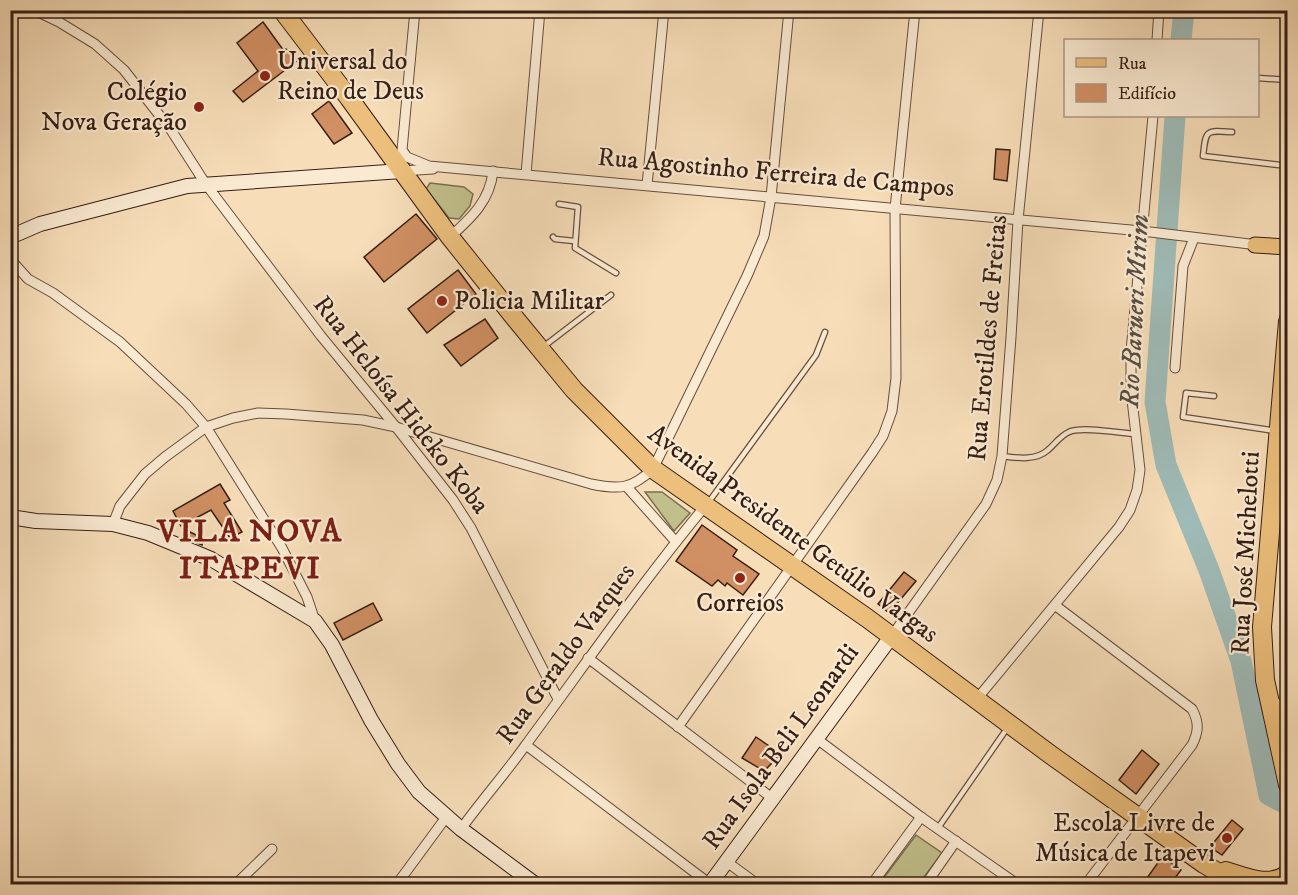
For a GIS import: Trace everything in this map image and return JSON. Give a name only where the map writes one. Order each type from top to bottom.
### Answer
[{"type":"highway","name":"Avenida Presidente Getúlio Vargas","points":[[282,10],[405,164],[450,237],[574,390],[653,469],[867,618],[1010,725],[1209,867]]},
{"type":"highway","name":"Rua José Michelotti","points":[[1287,321],[1262,627],[1265,680],[1287,785]]},
{"type":"highway","points":[[1209,867],[1267,882],[1287,874]]},
{"type":"highway","points":[[1209,867],[1238,885]]},
{"type":"main road","points":[[1259,245],[1287,247]]},
{"type":"street","name":"Rua Heloísa Hideko Koba","points":[[34,10],[59,22],[95,45],[124,70],[171,130],[205,183],[321,336],[453,500],[471,528],[558,699]]},
{"type":"street","points":[[415,10],[402,150],[405,164],[438,168]]},
{"type":"street","points":[[526,174],[540,10]]},
{"type":"street","points":[[647,185],[664,10]]},
{"type":"street","points":[[113,524],[120,506],[145,474],[206,428],[233,418],[258,413],[363,420],[396,427],[591,484],[609,488],[627,487],[638,482],[653,469],[764,236],[771,197],[789,10]]},
{"type":"street","points":[[678,726],[872,453],[883,436],[892,411],[896,378],[895,209],[915,10]]},
{"type":"street","name":"Rua Erotildes de Freitas","points":[[891,637],[986,504],[997,480],[1002,456],[1018,220],[1039,10]]},
{"type":"street","points":[[1157,39],[1159,10]]},
{"type":"street","points":[[976,700],[1119,527],[1130,510],[1137,490],[1140,470],[1130,362],[1153,117]]},
{"type":"street","name":"Rua Agostinho Ferreira de Campos","points":[[13,233],[187,186],[405,164],[1154,232],[1259,245]]},
{"type":"street","points":[[450,237],[482,205],[492,180],[493,171]]},
{"type":"street","points":[[1175,368],[1183,266],[1194,238]]},
{"type":"street","points":[[11,260],[28,279],[62,299],[120,342],[178,397],[206,428],[282,548],[307,597],[315,621],[328,638],[370,720],[398,764],[419,792],[461,829],[534,884]]},
{"type":"street","points":[[627,487],[676,542]]},
{"type":"street","name":"Rua Geraldo Varques","points":[[461,829],[526,745],[588,658],[706,505]]},
{"type":"street","points":[[10,517],[36,521],[113,524],[148,533],[211,558],[315,621]]},
{"type":"street","points":[[1056,606],[1192,709],[1198,726],[1192,745],[1086,885]]},
{"type":"street","name":"Rua Isola Beli Leonardi","points":[[710,884],[891,637]]},
{"type":"street","points":[[588,658],[772,798]]},
{"type":"street","points":[[1265,680],[1287,724]]},
{"type":"street","points":[[817,739],[1017,885]]},
{"type":"street","points":[[526,745],[710,884]]},
{"type":"street","points":[[396,885],[447,816]]},
{"type":"street","points":[[872,885],[921,817]]},
{"type":"street","points":[[926,885],[956,841]]},
{"type":"street","points":[[236,885],[272,849]]},
{"type":"street","points":[[727,862],[757,885]]},
{"type":"street","points":[[1209,867],[1230,885]]},
{"type":"lane","points":[[1259,78],[1287,80]]},
{"type":"lane","points":[[1232,132],[1213,130],[1208,132],[1205,136],[1203,156],[1287,166]]},
{"type":"lane","points":[[559,204],[578,207],[574,241],[576,249],[616,273]]},
{"type":"lane","points":[[553,237],[574,241]]},
{"type":"lane","points":[[541,349],[611,295]]},
{"type":"lane","points":[[706,505],[816,355],[825,332]]},
{"type":"lane","points":[[1214,396],[1186,393],[1183,417],[1278,431]]},
{"type":"lane","points":[[1002,456],[1037,457],[1046,453],[1059,438],[1079,429],[1135,434]]},
{"type":"lane","points":[[938,828],[1010,725]]},
{"type":"shaded area","points":[[430,183],[464,187],[473,194],[470,206],[459,219],[449,218],[426,189]]},
{"type":"shaded area","points":[[645,492],[662,492],[690,513],[674,531]]},
{"type":"shaded area","points":[[916,835],[942,853],[919,884],[879,884]]},
{"type":"building","points":[[263,22],[284,51],[286,49],[297,61],[243,102],[233,91],[258,71],[237,43]]},
{"type":"building","points":[[329,101],[352,133],[334,144],[312,114]]},
{"type":"building","points":[[996,149],[1010,150],[1007,181],[994,179]]},
{"type":"building","points":[[416,214],[437,239],[384,282],[364,257]]},
{"type":"building","name":"Policia Militar","points":[[458,270],[476,294],[427,333],[408,309]]},
{"type":"building","points":[[485,319],[498,338],[461,366],[444,345]]},
{"type":"building","points":[[220,484],[230,500],[224,503],[242,532],[230,538],[211,510],[181,526],[173,511]]},
{"type":"building","points":[[702,525],[737,550],[733,556],[759,574],[743,595],[727,583],[725,586],[718,580],[712,586],[676,561]]},
{"type":"building","points":[[186,530],[204,539],[202,545],[182,537]]},
{"type":"building","points":[[904,572],[916,581],[889,613],[878,604]]},
{"type":"building","points":[[373,603],[382,620],[343,640],[334,623]]},
{"type":"building","points":[[756,737],[781,754],[764,771],[742,758]]},
{"type":"building","points":[[1142,750],[1159,764],[1136,794],[1119,780]]},
{"type":"building","name":"Escola Livre de Música de Itapevi","points":[[1232,820],[1243,829],[1222,855],[1210,847]]},
{"type":"building","points":[[1162,857],[1181,870],[1170,885],[1142,885]]},
{"type":"waterway","name":"Rio Barueri Mirim","points":[[1181,39],[1184,10]]},
{"type":"waterway","name":"Rio Barueri Mirim","points":[[1175,117],[1155,402],[1166,465],[1209,570],[1241,661],[1269,795],[1288,805]]},
{"type":"place","name":"Universal do Reino de Deus","points":[[265,76]]},
{"type":"place","name":"Colégio Nova Geração","points":[[199,107]]},
{"type":"place","name":"Policia Militar","points":[[442,301]]},
{"type":"place","name":"Correios","points":[[740,578]]},
{"type":"place","name":"Escola Livre de Música de Itapevi","points":[[1227,838]]},
{"type":"district","name":"VILA NOVA ITAPEVI","points":[[250,550]]}]
